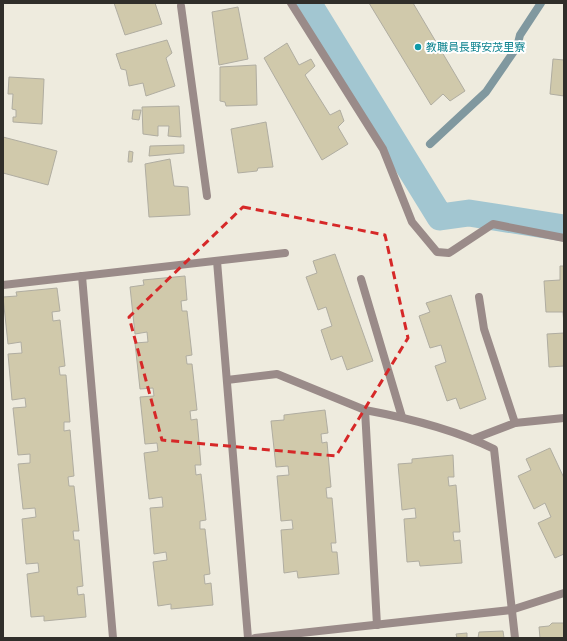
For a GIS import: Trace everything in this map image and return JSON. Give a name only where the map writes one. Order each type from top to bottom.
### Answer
[{"type":"street","points":[[189,3],[180,4],[207,196]]},
{"type":"street","points":[[291,3],[383,149],[412,222],[437,252],[449,254],[493,224],[564,238]]},
{"type":"street","points":[[3,285],[285,253]]},
{"type":"street","points":[[217,261],[248,638]]},
{"type":"street","points":[[82,276],[113,638]]},
{"type":"street","points":[[361,279],[402,417]]},
{"type":"street","points":[[479,297],[484,329],[515,423]]},
{"type":"street","points":[[227,380],[277,374],[365,410],[402,417],[473,439],[494,449],[515,638]]},
{"type":"street","points":[[365,410],[376,625]]},
{"type":"street","points":[[473,439],[515,423],[564,418]]},
{"type":"street","points":[[255,638],[511,610],[564,592]]},
{"type":"highlighted area","points":[[243,207],[385,235],[408,338],[336,456],[162,440],[129,317]]},
{"type":"building","points":[[114,3],[155,3],[162,24],[125,35]]},
{"type":"building","name":"教職員長野安茂里寮","points":[[369,3],[413,3],[465,91],[450,101],[443,94],[431,105]]},
{"type":"building","points":[[238,7],[248,59],[219,65],[212,12]]},
{"type":"building","points":[[167,40],[172,53],[166,58],[175,86],[146,96],[143,83],[129,86],[126,70],[121,69],[116,54]]},
{"type":"building","points":[[287,43],[299,65],[311,59],[315,66],[305,75],[330,115],[340,110],[344,121],[338,127],[348,144],[322,160],[264,58]]},
{"type":"building","points":[[553,59],[564,60],[564,96],[550,94]]},
{"type":"building","points":[[256,65],[257,105],[226,106],[225,102],[220,101],[220,67]]},
{"type":"building","points":[[9,77],[44,79],[42,124],[13,122],[13,117],[16,117],[16,110],[12,109],[13,94],[8,94]]},
{"type":"building","points":[[179,106],[181,137],[168,136],[169,126],[158,126],[158,136],[143,134],[142,107]]},
{"type":"building","points":[[133,110],[141,110],[139,120],[132,119]]},
{"type":"building","points":[[266,122],[273,167],[258,168],[257,171],[238,173],[231,129]]},
{"type":"building","points":[[3,137],[57,151],[48,185],[3,173]]},
{"type":"building","points":[[184,145],[184,153],[149,156],[150,146]]},
{"type":"building","points":[[129,151],[133,152],[132,162],[128,162]]},
{"type":"building","points":[[170,159],[174,186],[188,187],[190,215],[149,217],[145,164]]},
{"type":"building","points":[[335,254],[373,361],[347,370],[342,356],[331,360],[321,330],[332,326],[326,307],[318,310],[306,277],[317,273],[313,261]]},
{"type":"building","points":[[560,266],[564,266],[564,324],[563,312],[546,312],[544,281],[560,280]]},
{"type":"building","points":[[185,276],[187,300],[181,301],[182,311],[187,311],[192,355],[186,356],[187,364],[192,364],[197,410],[190,411],[191,420],[197,419],[201,465],[195,465],[196,475],[201,474],[206,520],[200,521],[200,529],[205,529],[210,574],[204,575],[205,584],[211,583],[213,605],[171,609],[171,604],[158,606],[153,562],[167,560],[166,552],[154,554],[150,508],[163,507],[162,497],[149,499],[144,453],[158,451],[157,443],[145,444],[140,397],[154,396],[153,388],[140,389],[135,343],[148,342],[147,332],[135,334],[130,287],[144,285],[143,280]]},
{"type":"building","points":[[57,288],[60,311],[52,312],[53,321],[60,320],[65,366],[59,367],[60,375],[66,375],[70,422],[64,422],[64,431],[70,430],[74,476],[68,477],[69,486],[74,486],[79,531],[73,531],[74,540],[79,540],[83,586],[77,587],[78,595],[84,594],[86,617],[44,621],[44,616],[31,617],[27,574],[39,572],[38,563],[26,564],[22,519],[36,517],[35,508],[23,509],[18,464],[30,463],[30,454],[18,455],[13,408],[26,407],[25,398],[12,400],[8,354],[22,353],[21,342],[8,344],[3,297],[17,296],[16,292]]},
{"type":"building","points":[[451,295],[486,399],[460,409],[456,398],[447,401],[435,366],[446,362],[441,345],[430,348],[419,316],[430,312],[426,303]]},
{"type":"building","points":[[564,333],[564,366],[549,367],[547,334]]},
{"type":"building","points":[[325,410],[328,433],[321,434],[322,443],[327,442],[331,487],[326,488],[327,498],[332,498],[336,543],[331,543],[332,552],[337,552],[339,574],[298,578],[297,571],[284,573],[281,530],[293,529],[292,520],[281,521],[277,476],[289,475],[288,466],[276,467],[271,421],[284,420],[284,415]]},
{"type":"building","points":[[550,448],[564,478],[564,554],[555,558],[538,523],[551,517],[545,503],[534,509],[518,476],[531,470],[526,459]]},
{"type":"building","points":[[453,455],[454,477],[448,477],[449,486],[456,485],[460,532],[453,532],[454,541],[460,540],[462,563],[420,566],[419,561],[407,562],[404,519],[416,518],[415,508],[402,510],[398,464],[412,463],[412,459]]},
{"type":"building","points":[[552,623],[564,623],[564,638],[540,638],[539,627],[549,626]]},
{"type":"building","points":[[503,631],[504,638],[478,638],[479,632]]},
{"type":"building","points":[[467,633],[467,638],[457,638],[456,634]]},
{"type":"waterway","points":[[308,3],[440,217],[469,213],[564,228]]},
{"type":"waterway","points":[[430,144],[486,92],[517,47],[520,35],[541,3]]},
{"type":"place","name":"教職員長野安茂里寮","points":[[418,47]]}]
